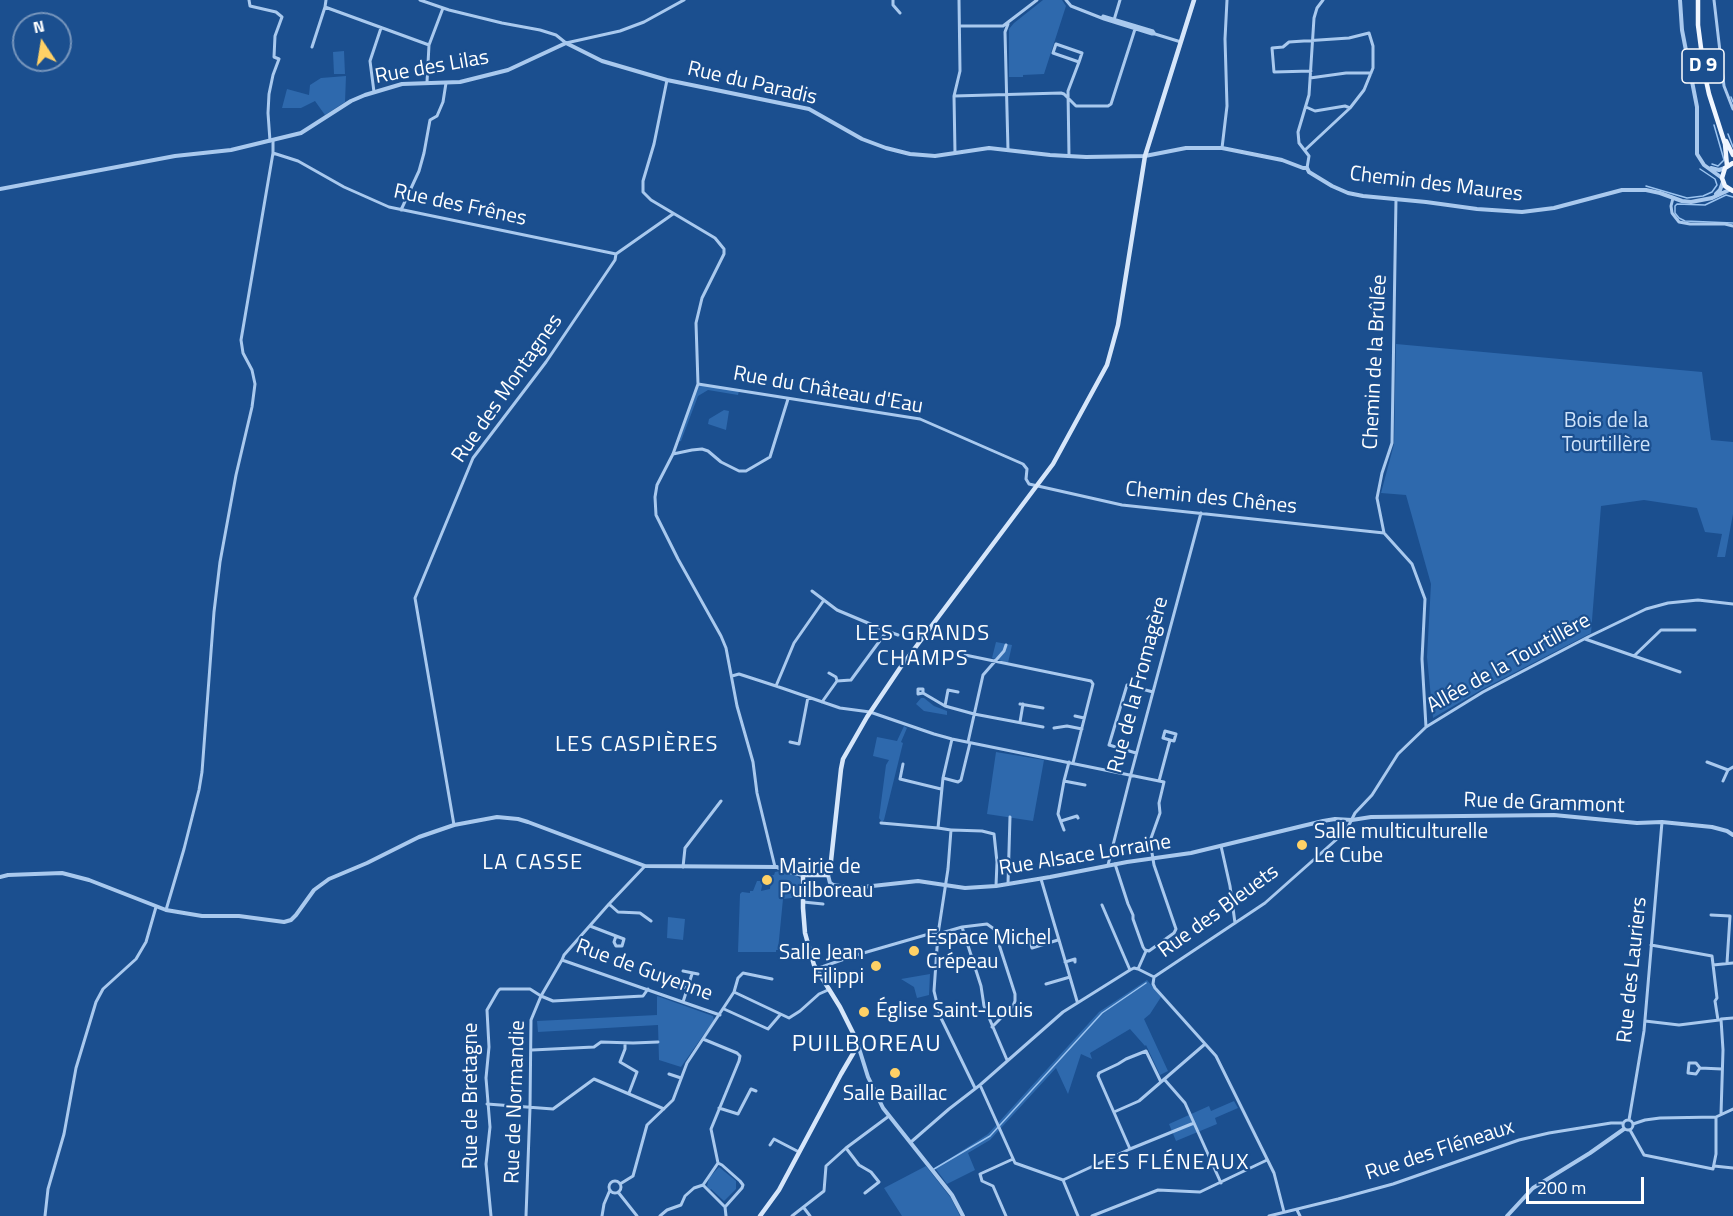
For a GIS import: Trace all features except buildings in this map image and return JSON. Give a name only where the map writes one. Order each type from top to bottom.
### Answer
[{"type":"main road","points":[[760,1216],[779,1190],[858,1045],[830,989],[816,969],[805,933],[803,902],[803,875],[828,875],[843,759],[870,712],[900,668],[1053,464],[1107,365],[1120,314],[1145,156],[1194,0]]},
{"type":"main road","name":"D 9","points":[[1698,0],[1698,25],[1704,71],[1725,144],[1726,167]]},
{"type":"main road","name":"D 9","points":[[1721,130],[1733,155]]},
{"type":"main road","points":[[1731,191],[1722,180],[1726,167],[1733,163]]},
{"type":"street","points":[[166,910],[202,772],[220,562],[255,384],[252,370],[243,353],[241,340],[273,153],[268,113],[269,94],[279,59],[274,57],[275,36],[282,17],[276,12],[250,6],[249,0]]},
{"type":"street","points":[[312,47],[326,0]]},
{"type":"street","points":[[420,0],[502,23],[540,30],[556,35],[566,43],[620,31],[644,22],[684,0]]},
{"type":"street","points":[[893,0],[893,5],[900,13]]},
{"type":"street","points":[[955,153],[954,96],[960,71],[959,0]]},
{"type":"street","points":[[960,26],[1001,27],[1008,24],[1037,0]]},
{"type":"street","points":[[1066,0],[1071,6],[1181,42]]},
{"type":"street","points":[[1114,20],[1120,0]]},
{"type":"street","points":[[1222,148],[1227,106],[1225,39],[1227,0]]},
{"type":"street","points":[[1307,168],[1309,156],[1299,143],[1298,132],[1309,95],[1315,13],[1323,0]]},
{"type":"street","points":[[1680,0],[1682,30],[1697,107],[1696,148],[1704,165],[1722,180],[1720,190],[1712,198]]},
{"type":"street","points":[[1714,0],[1725,86],[1733,109]]},
{"type":"street","points":[[325,7],[429,45]]},
{"type":"street","points":[[427,82],[429,45],[443,8]]},
{"type":"street","points":[[1008,24],[1005,32],[1008,150]]},
{"type":"street","points":[[1001,27],[1005,32]]},
{"type":"street","points":[[954,96],[1061,93],[1077,107],[1110,105],[1136,27]]},
{"type":"street","points":[[374,92],[370,61],[381,28]]},
{"type":"street","points":[[1305,150],[1350,108],[1364,90],[1372,73],[1373,53],[1369,33],[1349,38],[1289,42],[1283,47],[1272,48],[1274,72],[1311,71]]},
{"type":"street","name":"Rue des Lilas","points":[[0,189],[175,156],[231,150],[272,141],[308,130],[351,101],[374,92],[402,84],[460,82],[508,70],[566,43]]},
{"type":"street","name":"Rue du Paradis","points":[[566,43],[602,61],[667,80],[809,109],[852,134],[886,148],[910,154],[935,156],[988,148],[1069,156],[1145,156]]},
{"type":"street","points":[[1069,156],[1068,91],[1079,62],[1082,53],[1056,44],[1053,53],[1079,62]]},
{"type":"street","points":[[1310,78],[1372,73]]},
{"type":"street","points":[[667,80],[643,186],[647,197],[715,238],[724,249],[724,254],[702,297],[696,323],[698,384],[673,454],[657,485],[656,515],[726,648],[737,706],[753,762],[757,793],[775,867]]},
{"type":"street","points":[[401,210],[419,171],[430,120],[437,116],[443,102],[446,83]]},
{"type":"street","points":[[1306,107],[1315,111],[1345,106],[1350,108]]},
{"type":"street","points":[[1338,107],[1340,118]]},
{"type":"street","name":"Chemin des Maures","points":[[1145,156],[1186,148],[1222,148],[1282,160],[1307,168],[1317,177],[1348,193],[1477,209],[1522,212],[1554,208],[1622,190],[1646,190],[1691,202],[1712,198]]},
{"type":"street","name":"Rue des Frênes","points":[[273,153],[295,160],[344,187],[389,207],[616,254]]},
{"type":"street","points":[[1704,165],[1714,170],[1726,167]]},
{"type":"street","points":[[1712,198],[1731,191]]},
{"type":"street","points":[[1673,198],[1672,213],[1678,222],[1733,226]]},
{"type":"street","name":"Chemin de la Brûlée","points":[[1384,533],[1377,498],[1392,443],[1396,199]]},
{"type":"street","name":"Rue des Montagnes","points":[[454,825],[415,598],[473,458],[546,362],[615,260],[616,254],[673,214]]},
{"type":"street","name":"Rue du Château d'Eau","points":[[698,384],[920,419],[1023,464],[1027,468],[1026,479],[1029,484],[1036,486]]},
{"type":"street","points":[[673,454],[702,449],[739,471],[746,471],[770,457],[788,399]]},
{"type":"street","name":"Chemin des Chênes","points":[[1036,486],[1122,505],[1384,533]]},
{"type":"street","name":"Rue de la Fromagère","points":[[1108,865],[1201,513]]},
{"type":"street","points":[[1384,533],[1412,564],[1425,599],[1422,659],[1426,726]]},
{"type":"street","points":[[812,591],[837,610],[898,635]]},
{"type":"street","points":[[776,686],[794,643],[824,600]]},
{"type":"street","name":"Allée de la Tourtillère","points":[[1352,820],[1355,813],[1372,795],[1398,754],[1426,726],[1483,692],[1646,609],[1668,603],[1698,600],[1733,604]]},
{"type":"street","points":[[1634,656],[1661,630],[1695,630]]},
{"type":"street","points":[[837,681],[851,680],[888,631]]},
{"type":"street","points":[[1584,639],[1680,672]]},
{"type":"street","points":[[943,778],[958,782],[961,780],[983,675],[1005,650],[1006,645]]},
{"type":"street","points":[[965,655],[1090,680],[1093,684],[1082,729],[1064,781],[1058,814],[1064,830]]},
{"type":"street","points":[[829,673],[836,677],[837,681]]},
{"type":"street","points":[[732,676],[739,675],[840,708],[870,712],[952,739],[1164,782],[1159,803],[1160,813],[1150,842],[1153,859],[1176,929],[1161,943],[1146,951],[1138,969]]},
{"type":"street","points":[[822,702],[837,681]]},
{"type":"street","points":[[1136,753],[1109,746],[1127,685],[1153,692]]},
{"type":"street","points":[[945,706],[948,690],[958,692]]},
{"type":"street","points":[[923,693],[945,706],[1043,727]]},
{"type":"street","points":[[790,742],[799,744],[808,697]]},
{"type":"street","points":[[1020,722],[1022,704],[1043,708]]},
{"type":"street","points":[[1075,716],[1084,718]]},
{"type":"street","points":[[1054,728],[1067,726],[1082,729]]},
{"type":"street","points":[[938,828],[941,789],[952,739]]},
{"type":"street","points":[[1159,781],[1170,740]]},
{"type":"street","points":[[1707,762],[1728,770]]},
{"type":"street","points":[[903,764],[900,779],[941,789]]},
{"type":"street","points":[[1723,781],[1728,770],[1733,767]]},
{"type":"street","points":[[1064,781],[1085,785]]},
{"type":"street","points":[[683,867],[685,848],[721,801]]},
{"type":"street","name":"Rue de Grammont","points":[[1352,820],[1371,817],[1554,815],[1712,827],[1733,835]]},
{"type":"street","points":[[1061,821],[1077,816],[1078,818]]},
{"type":"street","points":[[0,878],[8,875],[62,873],[89,880],[166,910],[202,916],[239,916],[284,922],[291,920],[314,890],[329,879],[419,837],[454,825],[490,817],[518,819],[643,865],[775,867],[803,875]]},
{"type":"street","points":[[1008,884],[1010,818]]},
{"type":"street","name":"Rue Alsace Lorraine","points":[[828,875],[830,883],[854,888],[918,881],[966,888],[996,886],[1108,865],[1183,855],[1335,819],[1352,820]]},
{"type":"street","name":"Rue des Bleuets","points":[[1154,977],[1265,903],[1346,831],[1352,820]]},
{"type":"street","name":"Rue des Lauriers","points":[[1629,1120],[1645,1021],[1662,822]]},
{"type":"street","points":[[881,823],[982,831],[994,834],[997,862],[996,886]]},
{"type":"street","points":[[951,830],[948,869],[938,934],[934,992],[940,1016],[975,1088]]},
{"type":"street","points":[[1221,846],[1235,923]]},
{"type":"street","points":[[1115,864],[1146,951]]},
{"type":"street","name":"Rue de Guyenne","points":[[643,865],[561,960],[720,1014]]},
{"type":"street","points":[[1041,879],[1077,1001]]},
{"type":"street","points":[[803,902],[823,904]]},
{"type":"street","points":[[609,904],[618,912],[640,913],[651,921]]},
{"type":"street","points":[[1102,905],[1130,970]]},
{"type":"street","points":[[45,1216],[48,1189],[64,1134],[76,1068],[96,1002],[103,989],[136,959],[146,942],[156,907]]},
{"type":"street","points":[[1711,915],[1730,916],[1727,963]]},
{"type":"street","points":[[816,969],[929,934],[987,924],[994,929],[1015,994],[1013,1006],[992,1027]]},
{"type":"street","name":"Rue de Guyenne","points":[[590,926],[616,936]]},
{"type":"street","points":[[962,927],[981,986],[984,1006],[1007,1060]]},
{"type":"street","points":[[1026,928],[1032,948],[1058,940]]},
{"type":"street","points":[[1651,945],[1712,956],[1717,998],[1715,1001],[1723,1050],[1721,1114]]},
{"type":"street","name":"Rue de Normandie","points":[[526,1216],[531,1020],[561,960]]},
{"type":"street","points":[[1065,962],[1075,960],[1075,962]]},
{"type":"street","points":[[1713,965],[1733,963]]},
{"type":"street","points":[[911,1142],[980,1085],[1055,1018],[1077,1001],[1134,968],[1154,977],[1152,981],[1155,988],[1216,1056],[1277,1181],[1284,1212]]},
{"type":"street","points":[[683,971],[698,974]]},
{"type":"street","points":[[602,1216],[611,1183],[620,1184],[633,1176],[645,1128],[675,1097],[687,1063],[724,1009],[734,992],[738,978],[742,973],[772,980]]},
{"type":"street","points":[[682,1002],[692,974]]},
{"type":"street","points":[[1046,984],[1070,977]]},
{"type":"street","points":[[677,985],[687,988]]},
{"type":"street","name":"Rue de Bretagne","points":[[491,1216],[486,1170],[490,1126],[486,1078],[489,1047],[487,1011],[498,991],[500,989],[530,989],[553,1001],[643,996],[648,989]]},
{"type":"street","points":[[734,992],[789,1018],[819,994],[830,989]]},
{"type":"street","points":[[724,1009],[768,1029],[780,1014]]},
{"type":"street","points":[[1645,1021],[1679,1025],[1733,1018]]},
{"type":"street","points":[[703,1039],[740,1056],[711,1129],[718,1163],[743,1185],[725,1207]]},
{"type":"street","points":[[531,1050],[594,1047],[601,1042],[658,1042]]},
{"type":"street","points":[[625,1043],[620,1062],[637,1071],[638,1074],[629,1093]]},
{"type":"street","points":[[1114,1112],[1138,1101],[1205,1044]]},
{"type":"street","points":[[858,1045],[873,1090],[889,1116],[952,1195],[963,1216]]},
{"type":"street","points":[[1130,1149],[1098,1076],[1099,1073],[1126,1058],[1146,1051],[1162,1080],[1185,1103],[1221,1183]]},
{"type":"street","points":[[850,1059],[862,1059]]},
{"type":"street","points":[[1700,1068],[1696,1074],[1688,1073],[1689,1062],[1696,1063],[1700,1068],[1722,1070]]},
{"type":"street","points":[[669,1074],[681,1078]]},
{"type":"street","points":[[487,1104],[553,1108],[594,1079],[664,1109]]},
{"type":"street","points":[[980,1085],[1016,1164],[1063,1180],[1194,1123]]},
{"type":"street","points":[[719,1108],[735,1115],[738,1114],[751,1089],[756,1091]]},
{"type":"street","points":[[1630,1130],[1633,1124],[1645,1120],[1716,1117],[1733,1109]]},
{"type":"street","points":[[792,1216],[824,1191],[826,1166],[889,1116]]},
{"type":"street","points":[[1714,1166],[1716,1117]]},
{"type":"street","points":[[1507,1216],[1533,1188],[1594,1150],[1624,1126],[1626,1120],[1633,1124]]},
{"type":"street","name":"Rue des Fléneaux","points":[[1269,1216],[1393,1184],[1519,1140],[1611,1124],[1624,1126]]},
{"type":"street","points":[[1624,1126],[1630,1130],[1644,1155],[1713,1169],[1714,1166],[1733,1168]]},
{"type":"street","points":[[770,1145],[774,1139],[799,1152]]},
{"type":"street","points":[[846,1148],[859,1165],[871,1172],[879,1182],[865,1193]]},
{"type":"street","points":[[1006,1216],[993,1186],[982,1181],[980,1174],[1013,1160]]},
{"type":"street","points":[[1092,1216],[1158,1190],[1200,1192],[1267,1160]]},
{"type":"street","points":[[660,1216],[681,1204],[685,1196],[694,1188],[703,1185],[718,1163]]},
{"type":"street","points":[[1063,1180],[1078,1216]]},
{"type":"street","points":[[618,1192],[621,1188],[620,1184]]},
{"type":"street","points":[[703,1185],[725,1207],[726,1216]]},
{"type":"street","points":[[610,1190],[614,1193],[618,1192]]},
{"type":"street","points":[[618,1192],[637,1216]]},
{"type":"street","points":[[804,1208],[810,1216]]},
{"type":"street","points":[[1297,1210],[1300,1216]]},
{"type":"green space","points":[[1043,0],[1062,0],[1066,6],[1044,74],[1009,77],[1009,29]]},
{"type":"green space","points":[[344,51],[345,74],[334,74],[333,52]]},
{"type":"green space","points":[[346,76],[345,102],[325,115],[315,101],[301,108],[282,108],[287,89],[309,95],[310,85],[321,78]]},
{"type":"green space","name":"Bois de la Tourtillère","points":[[1396,344],[1702,372],[1711,440],[1733,442],[1733,514],[1725,557],[1717,557],[1722,534],[1705,532],[1697,508],[1644,500],[1601,506],[1591,633],[1481,690],[1433,718],[1427,657],[1431,584],[1406,495],[1381,493],[1394,444]]},
{"type":"green space","points":[[698,384],[739,391],[738,395],[708,390],[698,396],[681,441],[677,442]]},
{"type":"green space","points":[[724,410],[729,411],[726,430],[708,424],[709,419]]},
{"type":"green space","points":[[996,642],[1012,645],[1008,663],[992,658]]},
{"type":"green space","points":[[921,698],[947,711],[947,715],[924,711],[916,704]]},
{"type":"green space","points":[[904,726],[907,728],[901,742],[903,743],[882,822],[879,818],[886,765],[889,760],[873,756],[877,737],[897,741]]},
{"type":"green space","points":[[996,752],[1044,760],[1033,821],[987,814]]},
{"type":"green space","points":[[780,871],[796,875],[800,879],[800,897],[783,899],[778,950],[776,952],[738,952],[740,894],[753,891],[757,881],[763,881],[761,891],[770,889],[771,875]]},
{"type":"green space","points":[[668,917],[685,919],[683,940],[667,938]]},
{"type":"green space","points":[[930,974],[929,995],[917,998],[914,987],[901,979]]},
{"type":"green space","points":[[1147,980],[1161,997],[1144,1019],[1168,1071],[1160,1075],[1146,1045],[1130,1029],[1090,1053],[1092,1059],[1081,1054],[1068,1094],[1056,1068],[990,1140],[968,1153],[975,1170],[947,1184],[935,1168],[988,1134],[1099,1012]]},
{"type":"green space","points":[[657,996],[713,1016],[714,1020],[681,1067],[659,1060],[658,1025],[538,1032],[537,1021],[657,1015]]},
{"type":"green space","points":[[1234,1101],[1238,1108],[1215,1118],[1217,1124],[1176,1141],[1169,1124],[1209,1106],[1211,1111]]},
{"type":"green space","points":[[926,1166],[951,1198],[960,1216],[902,1216],[884,1188]]},
{"type":"green space","points":[[719,1167],[736,1181],[736,1189],[724,1201],[707,1186],[709,1178]]},
{"type":"waterway","points":[[1731,97],[1733,102]]},
{"type":"waterway","points":[[1712,164],[1718,166],[1724,160],[1714,125]]},
{"type":"waterway","points":[[1728,134],[1733,147]]},
{"type":"waterway","points":[[1646,186],[1687,198],[1703,196],[1712,192],[1717,185],[1715,179],[1700,169]]},
{"type":"waterway","points":[[1733,197],[1726,195],[1705,205],[1677,204],[1675,206],[1675,213],[1685,221],[1733,223]]},
{"type":"waterway","points":[[934,1169],[990,1136],[1102,1013],[1146,983]]},
{"type":"place","name":"Salle multiculturelle Le Cube","points":[[1302,845]]},
{"type":"place","name":"Mairie de Puilboreau","points":[[767,880]]},
{"type":"place","name":"Espace Michel Crépeau","points":[[914,951]]},
{"type":"place","name":"Salle Jean Filippi","points":[[876,966]]},
{"type":"place","name":"Église Saint-Louis","points":[[864,1012]]},
{"type":"place","name":"Salle Baillac","points":[[895,1073]]},
{"type":"district","name":"LES GRANDS CHAMPS","points":[[923,648]]},
{"type":"district","name":"LES CASPIÈRES","points":[[637,746]]},
{"type":"district","name":"LA CASSE","points":[[533,864]]},
{"type":"district","name":"PUILBOREAU","points":[[867,1045]]},
{"type":"district","name":"LES FLÉNEAUX","points":[[1171,1164]]}]
